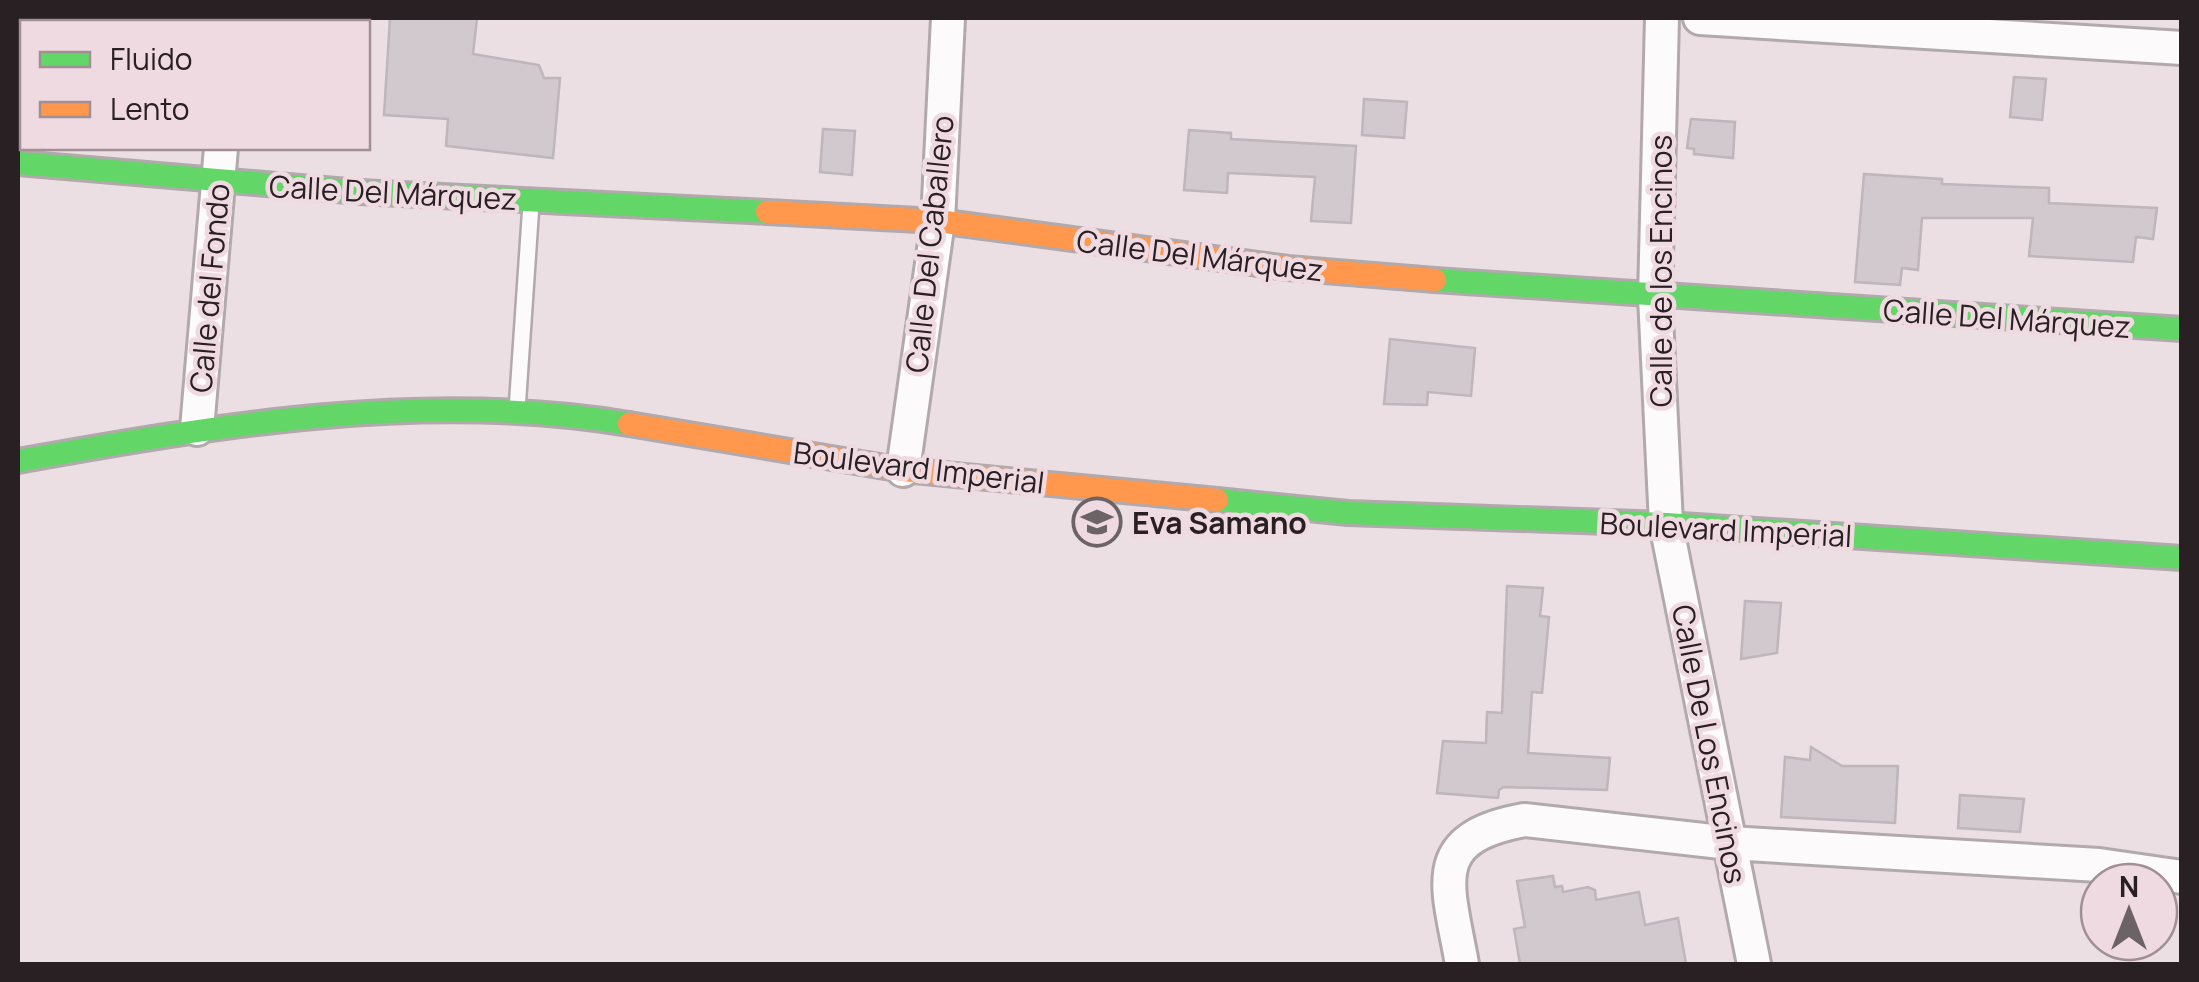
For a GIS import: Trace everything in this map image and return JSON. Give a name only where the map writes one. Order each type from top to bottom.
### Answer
[{"type":"street","name":"Calle Del Caballero","points":[[903,470],[938,220],[948,18]]},
{"type":"street","name":"Calle de los Encinos","points":[[1662,18],[1655,296],[1666,524]]},
{"type":"street","points":[[1700,18],[1977,26],[2182,48]]},
{"type":"street","name":"Calle del Fondo","points":[[197,429],[221,150]]},
{"type":"street","name":"Calle Del Márquez","points":[[18,163],[219,182],[938,220],[1288,268],[2182,329]]},
{"type":"street","name":"Boulevard Imperial","points":[[18,461],[197,429],[449,410],[566,414],[903,470],[1348,513],[1666,524],[2182,558]]},
{"type":"street","name":"Calle De Los Encinos","points":[[1666,524],[1754,964]]},
{"type":"street","points":[[1462,964],[1446,873],[1466,840],[1492,826],[1524,820],[1730,843],[2100,864],[2182,877]]},
{"type":"lane","points":[[517,413],[531,200]]},
{"type":"building","points":[[390,18],[477,18],[473,54],[539,65],[544,78],[560,78],[553,158],[446,146],[448,119],[384,115]]},
{"type":"building","points":[[2014,77],[2046,79],[2042,120],[2010,117]]},
{"type":"building","points":[[1364,99],[1407,102],[1404,138],[1362,135]]},
{"type":"building","points":[[1691,119],[1735,122],[1733,158],[1694,154],[1694,149],[1687,148]]},
{"type":"building","points":[[823,129],[855,131],[852,175],[820,172]]},
{"type":"building","points":[[1189,130],[1231,133],[1231,139],[1356,146],[1351,223],[1311,221],[1315,177],[1228,173],[1227,193],[1184,190]]},
{"type":"building","points":[[1864,174],[1942,179],[1942,184],[2049,188],[2049,203],[2157,208],[2153,239],[2136,237],[2133,262],[2029,256],[2033,218],[1922,218],[1918,270],[1902,268],[1900,285],[1855,282]]},
{"type":"building","points":[[1390,339],[1475,348],[1471,396],[1428,392],[1427,405],[1384,404]]},
{"type":"building","points":[[1507,586],[1543,588],[1540,616],[1549,617],[1542,693],[1532,692],[1528,753],[1610,758],[1607,790],[1504,787],[1498,798],[1437,793],[1443,741],[1486,743],[1487,712],[1502,713]]},
{"type":"building","points":[[1745,601],[1781,603],[1777,653],[1741,659]]},
{"type":"building","points":[[1811,747],[1842,766],[1898,766],[1895,823],[1781,817],[1785,757],[1810,760]]},
{"type":"building","points":[[1960,795],[2024,799],[2020,832],[1958,828]]},
{"type":"building","points":[[1553,876],[1555,887],[1562,886],[1563,892],[1588,887],[1595,890],[1596,900],[1639,892],[1645,925],[1678,918],[1686,964],[1520,964],[1514,929],[1525,927],[1517,881]]},
{"type":"traffic: fast","points":[[18,163],[360,192],[767,212]]},
{"type":"traffic: fast","points":[[1435,280],[2182,329]]},
{"type":"traffic: fast","points":[[18,461],[169,435],[322,416],[399,411],[553,414],[629,424]]},
{"type":"traffic: fast","points":[[1217,500],[1348,513],[1666,524],[2182,558]]},
{"type":"traffic: slow","points":[[767,212],[938,221],[1288,268],[1435,280]]},
{"type":"traffic: slow","points":[[629,424],[903,470],[1217,500]]},
{"type":"place","name":"Eva Samano","points":[[1097,522]]}]
